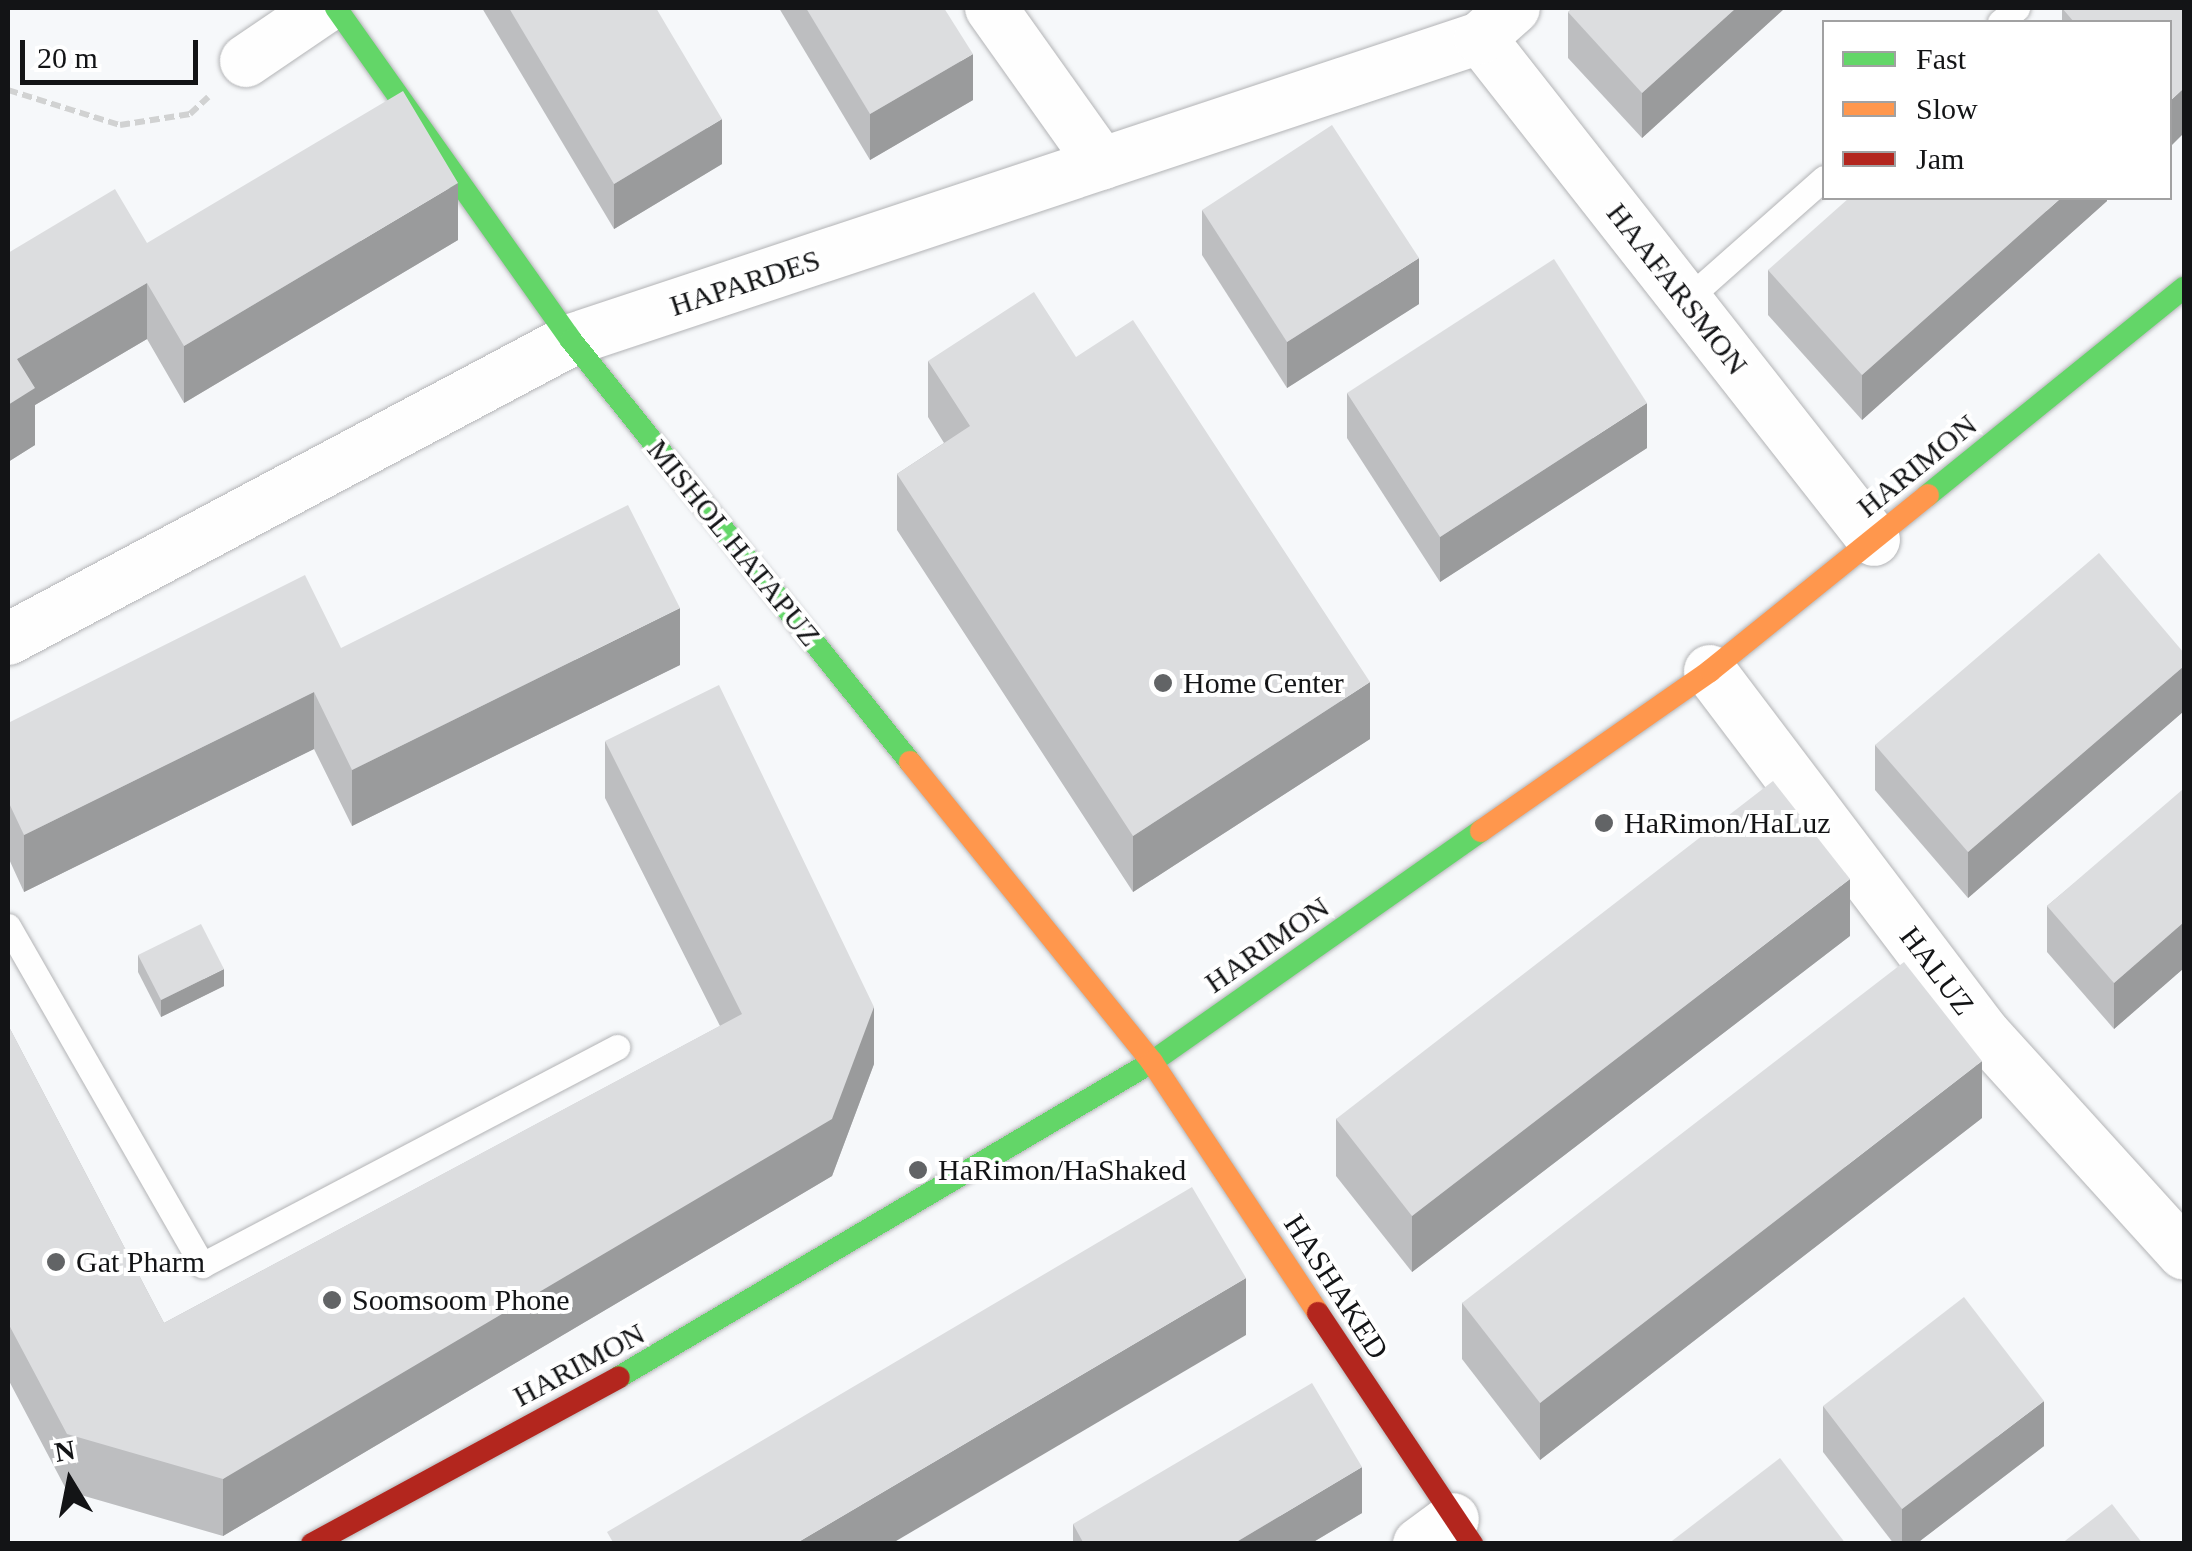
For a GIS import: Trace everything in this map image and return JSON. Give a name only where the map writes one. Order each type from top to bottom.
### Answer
[{"type":"street","points":[[246,61],[324,8]]},
{"type":"street","name":"MISHOL HATAPUZ","points":[[336,8],[571,340],[1152,1062]]},
{"type":"street","points":[[991,8],[1102,164]]},
{"type":"street","name":"HAPARDES","points":[[8,639],[571,340],[1102,164],[1497,23]]},
{"type":"street","name":"HAAFARSMON","points":[[1497,23],[1686,300],[1874,540]]},
{"type":"street","name":"HARIMON","points":[[312,1544],[670,1350],[1152,1062],[1710,671],[2184,288]]},
{"type":"street","name":"HALUZ","points":[[1710,671],[1983,1032],[2184,1254]]},
{"type":"street","name":"HASHAKED","points":[[1152,1062],[1448,1535]]},
{"type":"lane","points":[[1686,300],[1822,180]]},
{"type":"lane","points":[[8,926],[202,1265],[617,1047]]},
{"type":"path","points":[[8,90],[120,126],[190,114],[246,61]]},
{"type":"building","points":[[509,8],[656,8],[722,119],[614,184]]},
{"type":"building","points":[[806,8],[944,8],[973,54],[870,114]]},
{"type":"building","points":[[1573,8],[1736,8],[1642,93],[1568,12]]},
{"type":"building","points":[[2062,8],[2184,8],[2184,88],[2172,99],[2172,20],[2072,20]]},
{"type":"building","points":[[403,91],[458,183],[184,346],[147,283],[17,359],[35,388],[8,405],[8,253],[115,189],[147,243]]},
{"type":"building","points":[[1332,125],[1419,258],[1287,342],[1202,210]]},
{"type":"building","points":[[1847,200],[2059,200],[1862,375],[1768,270]]},
{"type":"building","points":[[1554,259],[1647,403],[1440,537],[1347,393]]},
{"type":"building","points":[[1034,292],[1076,357],[1133,320],[1370,682],[1133,836],[897,474],[970,426],[928,361]]},
{"type":"building","points":[[628,505],[680,608],[352,770],[314,692],[24,835],[8,801],[8,723],[305,575],[341,648]]},
{"type":"building","points":[[2099,553],[2184,653],[2184,666],[1968,852],[1875,745]]},
{"type":"building","points":[[719,685],[874,1007],[832,1119],[223,1479],[67,1434],[8,1323],[8,1025],[164,1323],[742,1014],[605,741]]},
{"type":"building","points":[[1773,781],[1850,879],[1412,1216],[1336,1119]]},
{"type":"building","points":[[2182,790],[2184,922],[2114,983],[2047,906]]},
{"type":"building","points":[[201,924],[224,969],[161,1000],[138,955]]},
{"type":"building","points":[[1904,962],[1982,1061],[1540,1403],[1462,1303]]},
{"type":"building","points":[[1192,1187],[1246,1278],[795,1544],[614,1544],[607,1532]]},
{"type":"building","points":[[1964,1297],[2044,1401],[1902,1509],[1823,1406]]},
{"type":"building","points":[[1312,1383],[1362,1467],[1233,1544],[1084,1544],[1073,1524]]},
{"type":"building","points":[[1780,1458],[1846,1544],[1668,1544]]},
{"type":"building","points":[[2112,1504],[2143,1544],[2061,1544]]},
{"type":"traffic: fast","points":[[336,8],[571,340],[910,762]]},
{"type":"traffic: fast","points":[[1928,495],[2184,288]]},
{"type":"traffic: fast","points":[[619,1377],[1152,1062],[1481,831]]},
{"type":"traffic: slow","points":[[1481,831],[1710,671],[1928,495]]},
{"type":"traffic: slow","points":[[910,762],[1152,1062],[1318,1313]]},
{"type":"traffic: jam","points":[[1318,1313],[1472,1544]]},
{"type":"traffic: jam","points":[[312,1544],[619,1377]]},
{"type":"place","name":"Home Center","points":[[1163,683]]},
{"type":"place","name":"HaRimon/HaLuz","points":[[1604,823]]},
{"type":"place","name":"HaRimon/HaShaked","points":[[918,1170]]},
{"type":"place","name":"Gat Pharm","points":[[56,1262]]},
{"type":"place","name":"Soomsoom Phone","points":[[332,1300]]}]
